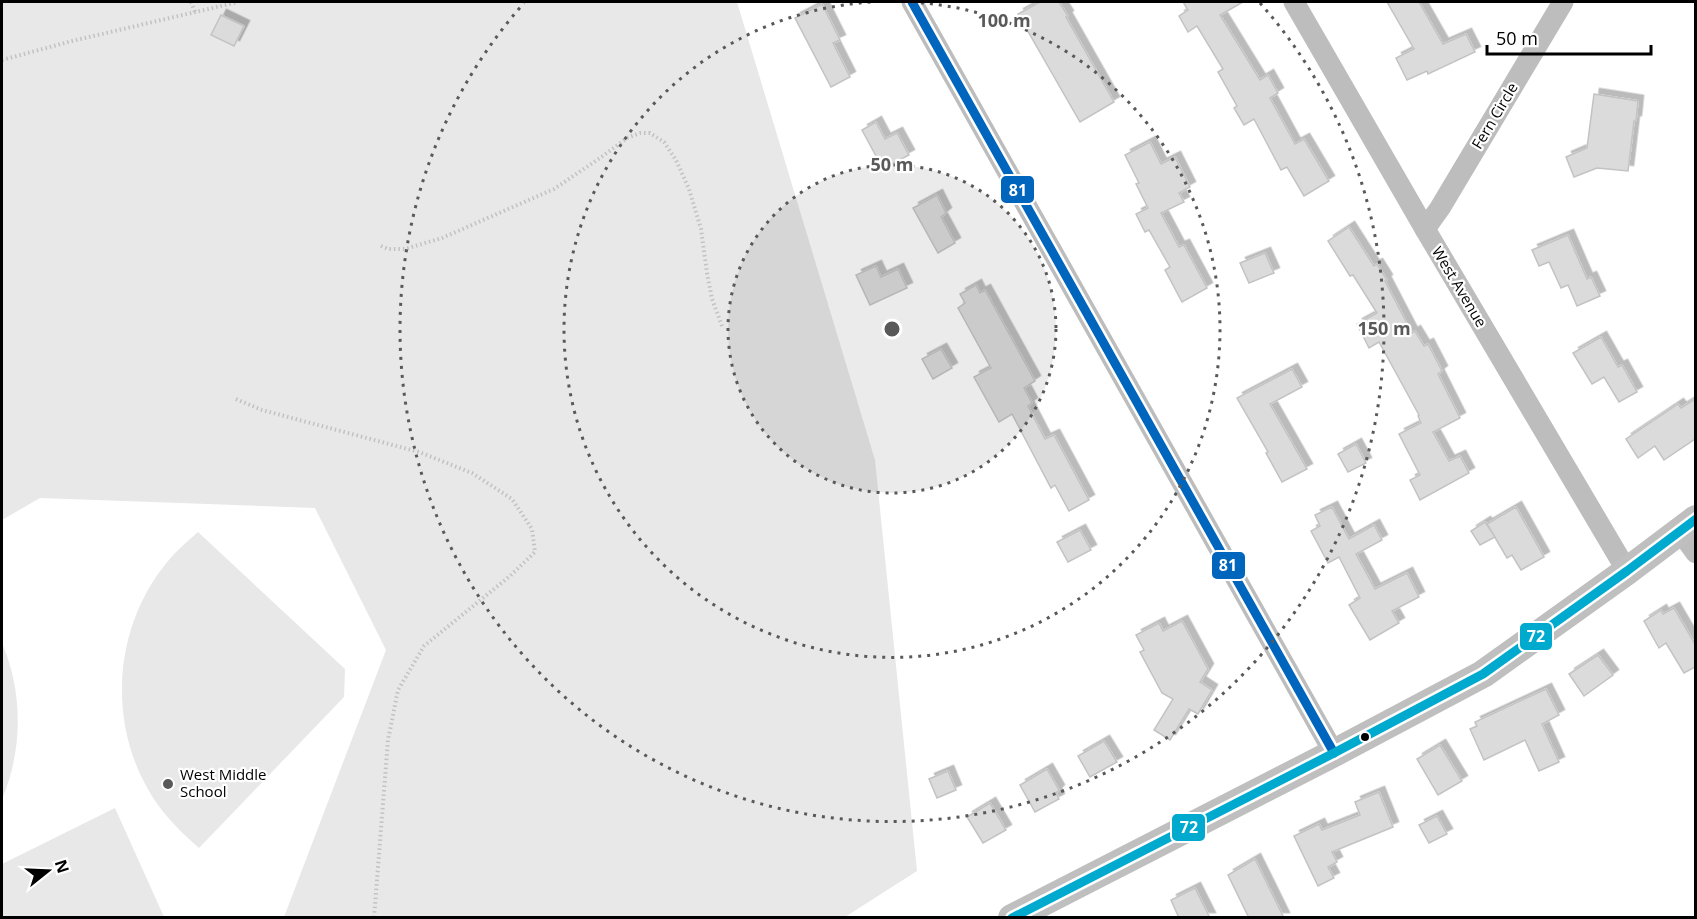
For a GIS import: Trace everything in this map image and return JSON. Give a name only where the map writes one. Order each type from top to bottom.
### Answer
[{"type":"street","points":[[912,2],[1334,753]]},
{"type":"street","name":"West Avenue","points":[[1294,2],[1627,571]]},
{"type":"street","name":"Fern Circle","points":[[1425,229],[1440,208],[1563,2]]},
{"type":"street","points":[[1012,918],[1483,674],[1627,571],[1690,534]]},
{"type":"path","points":[[191,2],[195,12]]},
{"type":"path","points":[[2,60],[238,2]]},
{"type":"path","points":[[381,246],[388,249],[405,249],[442,238],[554,189],[627,138],[650,133],[664,142],[690,189],[701,229],[712,299],[722,326]]},
{"type":"path","points":[[236,399],[262,410],[419,452],[472,474],[512,499],[532,529],[535,552],[510,576],[424,646],[398,690],[388,740],[374,918]]},
{"type":"shaded area","points":[[2,2],[737,2],[875,460],[917,871],[845,917],[284,917],[386,650],[315,508],[40,498],[2,520]]},
{"type":"shaded area","points":[[198,532],[345,669],[344,697],[199,848],[177,828],[158,805],[141,776],[130,746],[123,714],[122,681],[126,649],[135,618],[149,588],[171,557]]},
{"type":"shaded area","points":[[2,643],[14,681],[18,721],[14,761],[2,799]]},
{"type":"shaded area","points":[[115,808],[164,917],[2,917],[2,864]]},
{"type":"building","points":[[1040,2],[1059,2],[1114,102],[1080,122],[1018,14]]},
{"type":"building","points":[[1183,2],[1243,2],[1220,15],[1260,80],[1268,75],[1278,93],[1270,98],[1295,144],[1304,139],[1329,181],[1304,196],[1287,167],[1281,170],[1254,119],[1244,125],[1234,108],[1237,106],[1218,72],[1223,69],[1197,26],[1188,32],[1179,16],[1188,10]]},
{"type":"building","points":[[1387,2],[1419,2],[1443,44],[1466,34],[1475,52],[1428,74],[1427,71],[1407,80],[1396,58],[1414,49]]},
{"type":"building","points":[[822,4],[840,40],[833,43],[850,77],[831,87],[795,18]]},
{"type":"building","points":[[221,15],[244,26],[234,46],[211,35]]},
{"type":"building","points":[[1594,94],[1638,101],[1628,171],[1597,168],[1574,177],[1566,157],[1587,148]]},
{"type":"building","points":[[876,122],[885,139],[897,133],[909,155],[883,169],[862,130]]},
{"type":"building","points":[[1150,142],[1161,164],[1175,157],[1190,187],[1179,193],[1184,202],[1161,213],[1179,247],[1184,245],[1207,288],[1182,302],[1165,270],[1170,267],[1149,230],[1145,232],[1136,214],[1148,208],[1125,155]]},
{"type":"building","points":[[937,195],[946,213],[941,217],[955,243],[938,253],[913,208]]},
{"type":"building","points":[[1349,227],[1374,266],[1377,264],[1387,280],[1385,281],[1412,333],[1415,331],[1424,346],[1428,344],[1442,371],[1438,374],[1460,418],[1433,432],[1449,461],[1460,456],[1469,473],[1420,500],[1410,480],[1420,475],[1399,434],[1421,423],[1419,415],[1379,342],[1369,348],[1357,324],[1377,313],[1328,241]]},
{"type":"building","points":[[1568,235],[1587,279],[1591,277],[1600,296],[1577,306],[1568,285],[1561,288],[1549,262],[1539,266],[1532,250]]},
{"type":"building","points":[[1265,253],[1274,273],[1249,283],[1240,263]]},
{"type":"building","points":[[876,266],[881,277],[898,269],[907,288],[870,305],[856,275]]},
{"type":"building","points":[[976,285],[980,293],[985,290],[1035,381],[1024,388],[1032,403],[1028,406],[1045,439],[1054,435],[1089,500],[1069,511],[1055,485],[1051,488],[1012,414],[999,422],[974,377],[991,368],[958,308],[965,303],[960,294]]},
{"type":"building","points":[[1601,337],[1618,367],[1622,365],[1637,392],[1619,402],[1604,377],[1592,384],[1573,353]]},
{"type":"building","points":[[941,349],[952,368],[933,379],[922,359]]},
{"type":"building","points":[[1292,369],[1302,387],[1270,404],[1307,469],[1282,482],[1266,453],[1268,452],[1237,398]]},
{"type":"building","points":[[1695,399],[1695,439],[1664,460],[1655,446],[1638,458],[1626,439],[1678,404],[1681,408]]},
{"type":"building","points":[[1356,444],[1366,463],[1348,472],[1338,454]]},
{"type":"building","points":[[1332,507],[1349,539],[1374,525],[1382,540],[1356,554],[1375,589],[1407,573],[1419,597],[1392,611],[1399,623],[1370,640],[1349,605],[1360,598],[1339,557],[1328,563],[1311,531],[1320,526],[1315,515]]},
{"type":"building","points":[[1516,507],[1544,557],[1521,570],[1512,555],[1507,558],[1487,524]]},
{"type":"building","points":[[1485,522],[1495,537],[1480,545],[1471,531]]},
{"type":"building","points":[[1080,530],[1091,550],[1068,562],[1057,542]]},
{"type":"building","points":[[1674,608],[1695,644],[1695,667],[1684,673],[1666,643],[1659,648],[1644,621],[1661,610],[1663,614]]},
{"type":"building","points":[[1182,621],[1208,669],[1200,682],[1212,690],[1198,714],[1189,709],[1170,740],[1154,730],[1173,699],[1162,693],[1140,652],[1144,650],[1136,635],[1159,623],[1163,631]]},
{"type":"building","points":[[1598,655],[1613,675],[1584,696],[1569,674]]},
{"type":"building","points":[[1546,689],[1559,715],[1542,724],[1559,762],[1539,771],[1525,740],[1484,760],[1470,729],[1477,726],[1475,722]]},
{"type":"building","points":[[1104,741],[1117,762],[1090,777],[1078,756]]},
{"type":"building","points":[[1440,745],[1462,781],[1438,795],[1417,759]]},
{"type":"building","points":[[1047,769],[1059,790],[1056,793],[1059,799],[1035,812],[1020,785]]},
{"type":"building","points":[[948,771],[956,790],[937,798],[929,779]]},
{"type":"building","points":[[1379,792],[1393,827],[1332,852],[1337,862],[1328,867],[1334,878],[1318,886],[1294,836],[1319,824],[1322,830],[1360,815],[1355,802]]},
{"type":"building","points":[[990,803],[1006,830],[983,843],[967,817]]},
{"type":"building","points":[[1437,816],[1447,834],[1429,843],[1419,825]]},
{"type":"building","points":[[1255,859],[1284,918],[1249,918],[1228,875]]},
{"type":"building","points":[[1195,888],[1210,918],[1179,918],[1171,900]]},
{"type":"transit line","name":"81","points":[[912,2],[1334,753]]},
{"type":"transit line","name":"72","points":[[1012,918],[1483,674],[1696,519]]},
{"type":"place","name":"West Middle School","points":[[168,784]]}]
